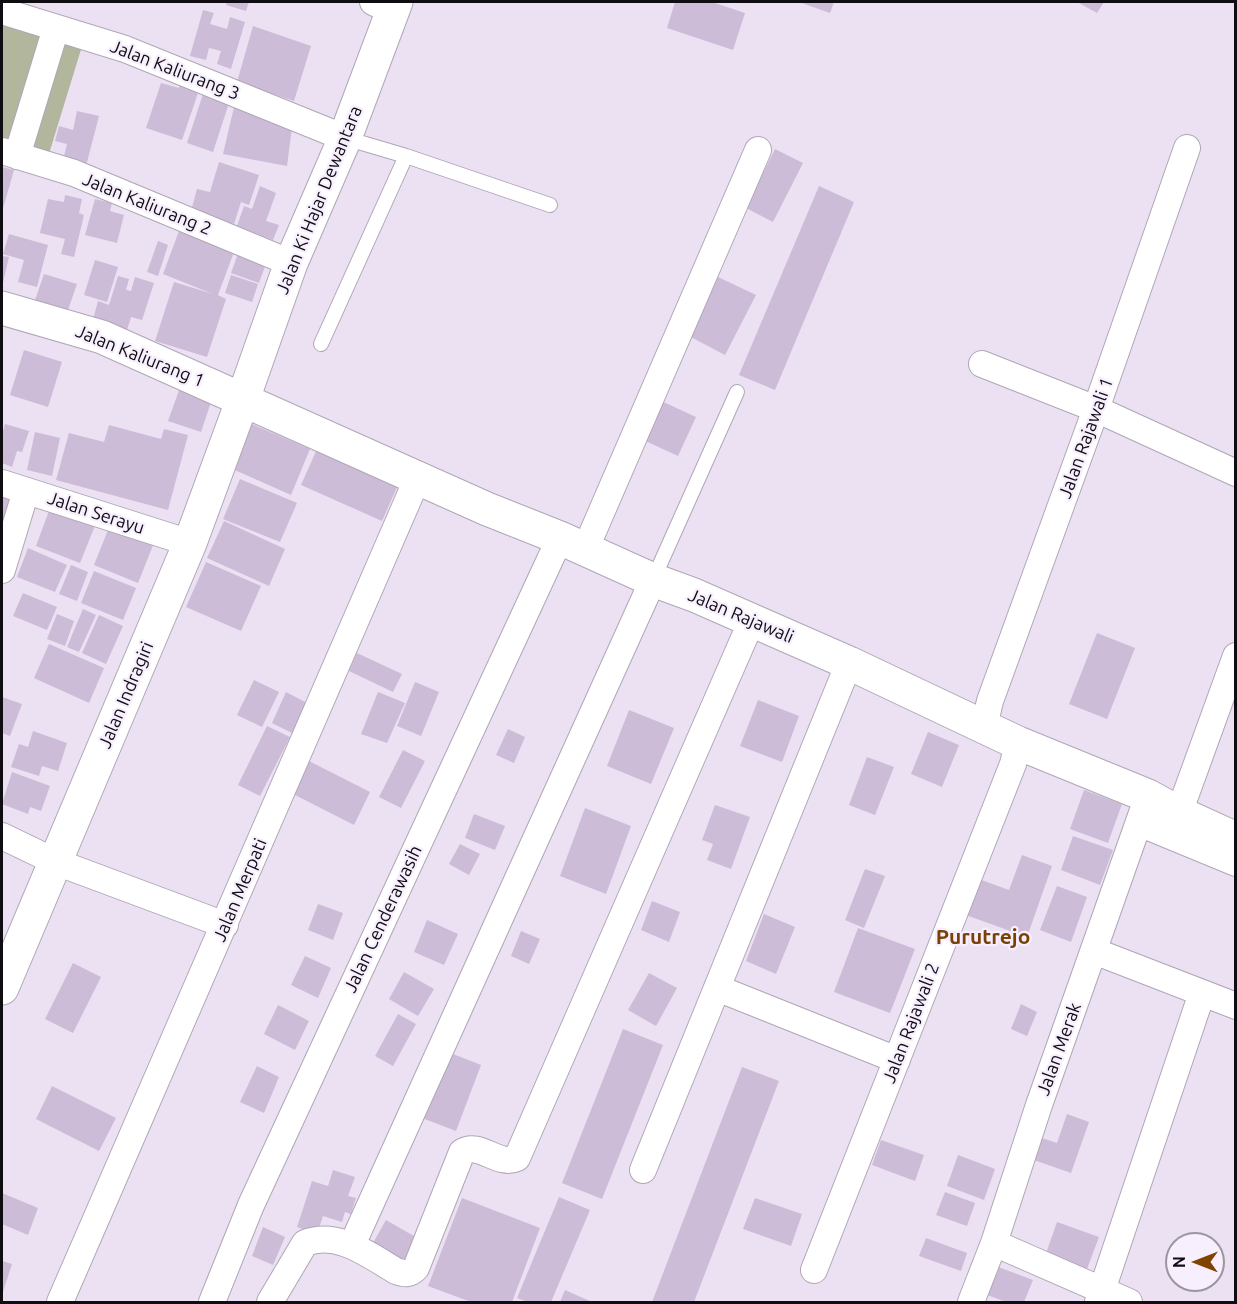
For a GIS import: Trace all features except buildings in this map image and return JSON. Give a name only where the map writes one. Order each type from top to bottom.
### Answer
[{"type":"street","name":"Jalan Ki Hajar Dewantara","points":[[243,399],[291,263],[345,138],[387,5]]},
{"type":"street","name":"Jalan Kaliurang 3","points":[[2,11],[125,49],[345,138]]},
{"type":"street","points":[[9,154],[56,28]]},
{"type":"street","name":"Jalan Rajawali 1","points":[[984,727],[990,701],[1096,409],[1187,148]]},
{"type":"street","name":"Jalan Cenderawasih","points":[[212,1302],[251,1205],[573,544],[759,150]]},
{"type":"street","name":"Jalan Kaliurang 2","points":[[9,154],[74,174],[291,263]]},
{"type":"street","name":"Jalan Kaliurang 1","points":[[2,308],[102,337],[243,399]]},
{"type":"street","points":[[982,364],[1096,409],[1236,473]]},
{"type":"street","name":"Jalan Rajawali","points":[[243,399],[488,509],[849,663],[1018,742],[1144,809],[1179,813],[1236,839]]},
{"type":"street","name":"Jalan Indragiri","points":[[2,982],[56,862],[190,543],[243,399]]},
{"type":"street","name":"Jalan Merpati","points":[[60,1302],[418,477]]},
{"type":"street","name":"Jalan Serayu","points":[[2,483],[190,543]]},
{"type":"street","points":[[2,570],[26,490]]},
{"type":"street","points":[[352,1245],[652,580]]},
{"type":"street","points":[[270,1302],[305,1243],[322,1238],[352,1245],[402,1274],[412,1272],[416,1268],[462,1152],[466,1149],[475,1149],[506,1160],[517,1158],[752,620]]},
{"type":"street","points":[[1179,813],[1236,656]]},
{"type":"street","points":[[643,1170],[849,663]]},
{"type":"street","name":"Jalan Rajawali 2","points":[[814,1270],[1013,764],[1018,742]]},
{"type":"street","points":[[1144,809],[1236,864]]},
{"type":"street","name":"Jalan Merak","points":[[971,1302],[994,1243],[1039,1105],[1144,809]]},
{"type":"street","points":[[2,836],[56,862],[225,925]]},
{"type":"street","points":[[1094,951],[1236,1006]]},
{"type":"street","points":[[717,988],[897,1060]]},
{"type":"street","points":[[1100,1297],[1202,993]]},
{"type":"street","points":[[994,1243],[1100,1297],[1129,1302]]},
{"type":"lane","points":[[345,138],[406,156],[550,205]]},
{"type":"lane","points":[[321,344],[406,156]]},
{"type":"lane","points":[[652,580],[737,392]]},
{"type":"green space","points":[[2,19],[83,43],[48,157],[2,142]]},
{"type":"district","name":"Purutrejo","points":[[983,937]]}]
